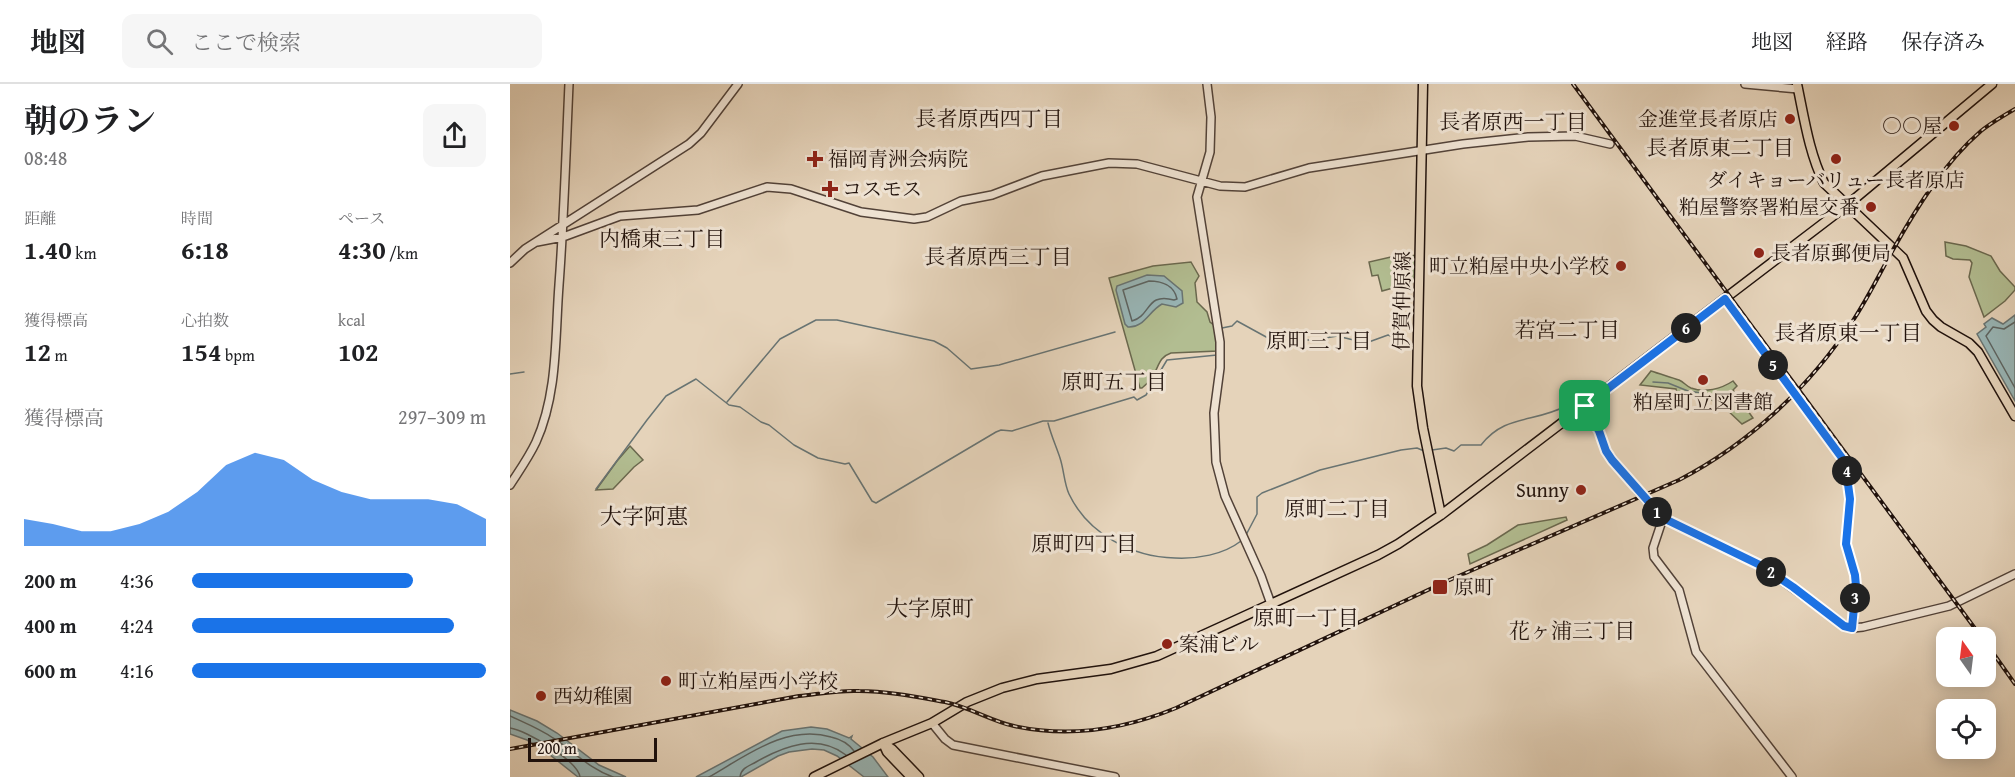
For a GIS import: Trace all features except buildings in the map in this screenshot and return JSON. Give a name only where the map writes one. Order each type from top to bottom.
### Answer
[{"type":"main road","name":"伊賀仲原線","points":[[1423,84],[1417,386],[1425,439],[1441,515]]},
{"type":"main road","points":[[814,777],[882,742],[932,723],[967,702],[1009,686],[1037,679],[1112,669],[1157,656],[1398,544],[1441,515],[1846,206],[1992,84]]},
{"type":"main road","points":[[1798,86],[1818,170],[1824,183],[1903,258],[1926,311],[1941,327],[1969,343],[1978,352],[2015,416]]},
{"type":"main road","points":[[882,742],[887,752],[911,777]]},
{"type":"main road","points":[[882,742],[920,777]]},
{"type":"street","points":[[510,485],[536,443],[546,414],[555,367],[569,84]]},
{"type":"street","points":[[510,263],[537,242],[689,144],[738,84]]},
{"type":"street","points":[[1207,84],[1211,117],[1210,152],[1197,197],[1221,352],[1214,413],[1216,462],[1225,496],[1271,604]]},
{"type":"street","points":[[1745,84],[1798,86]]},
{"type":"street","points":[[537,242],[563,237],[620,216],[690,212],[767,188],[791,189],[872,214],[914,219],[927,217],[960,201],[992,195],[1042,176],[1109,163],[1137,164],[1220,186],[1245,187],[1309,168],[1463,144],[1575,136],[1610,144]]},
{"type":"street","points":[[1725,299],[1845,462],[1850,499],[1846,544],[1856,586],[1852,628]]},
{"type":"street","points":[[1585,406],[1599,431],[1606,451],[1663,518],[1762,566],[1844,626],[1852,628],[1867,626],[1948,606],[2015,574]]},
{"type":"street","points":[[1663,518],[1653,549],[1654,557],[1679,590],[1696,652],[1792,777]]},
{"type":"street","points":[[932,723],[953,745],[1115,777]]},
{"type":"green space","points":[[1945,242],[1966,246],[1991,256],[2015,290],[1984,317],[1969,277],[1972,263],[1970,260],[1953,259],[1946,256]]},
{"type":"green space","points":[[1404,254],[1416,256],[1415,282],[1382,291],[1378,275],[1372,276],[1369,262]]},
{"type":"green space","points":[[1191,262],[1199,276],[1195,283],[1197,302],[1207,312],[1210,322],[1215,326],[1218,351],[1171,353],[1162,359],[1153,376],[1140,388],[1109,278],[1153,266]]},
{"type":"green space","points":[[1651,371],[1679,380],[1691,388],[1702,390],[1718,388],[1733,381],[1737,386],[1733,390],[1753,418],[1742,424],[1725,408],[1707,397],[1677,394],[1676,389],[1640,385]]},
{"type":"green space","points":[[630,446],[643,460],[613,489],[596,490],[617,461]]},
{"type":"green space","points":[[1566,517],[1567,520],[1470,564],[1468,554],[1518,525]]},
{"type":"water","points":[[1147,275],[1164,276],[1182,291],[1183,303],[1176,307],[1162,304],[1138,325],[1128,327],[1125,324],[1116,290],[1117,286]]},
{"type":"water","points":[[2015,315],[2015,401],[1977,334],[1992,318],[2003,324]]},
{"type":"water","points":[[510,710],[537,721],[599,765],[626,777],[578,777],[545,751],[527,740],[510,734]]},
{"type":"water","points":[[811,727],[827,729],[849,738],[852,736],[851,739],[873,757],[888,777],[864,777],[837,756],[824,750],[812,749],[778,756],[741,777],[696,777],[782,731]]},
{"type":"waterway","points":[[727,402],[780,339],[816,320],[837,320],[934,341],[947,348],[971,369],[999,365],[1115,332]]},
{"type":"waterway","points":[[1223,338],[1222,328],[1232,326],[1237,321],[1268,338],[1314,340],[1337,336],[1366,343],[1388,335],[1414,345]]},
{"type":"waterway","points":[[596,489],[666,396],[696,379],[729,405],[740,407],[769,425],[794,445],[818,458],[849,463],[872,501],[876,503],[996,432],[1012,431],[1043,421],[1054,421],[1134,397],[1137,400],[1146,395],[1167,360],[1217,355]]},
{"type":"waterway","points":[[510,374],[524,372]]},
{"type":"waterway","points":[[1653,382],[1668,383],[1688,391],[1708,394],[1724,400],[1727,405],[1735,405]]},
{"type":"waterway","points":[[1432,450],[1446,448],[1454,451],[1461,445],[1481,445],[1500,428],[1566,406]]},
{"type":"waterway","points":[[1048,423],[1069,494],[1088,521],[1113,541],[1159,557],[1183,558],[1218,553],[1241,541]]},
{"type":"waterway","points":[[1246,535],[1257,514],[1257,497],[1262,493],[1320,470],[1401,450],[1417,448],[1424,451]]},
{"type":"railway","points":[[1573,84],[1974,627]]},
{"type":"railway","points":[[510,749],[799,696],[844,691],[891,693],[945,702],[1005,724],[1035,730],[1076,731],[1117,726],[1176,708],[1445,582],[1679,480],[1730,449],[1777,411],[1837,344],[1865,301],[1912,217],[1955,157],[1981,131],[2015,109]]},
{"type":"railway","points":[[1996,657],[2015,684]]},
{"type":"place","name":"金進堂長者原店","points":[[1790,119]]},
{"type":"place","name":"○○屋","points":[[1954,126]]},
{"type":"place","name":"福岡青洲会病院","points":[[815,159]]},
{"type":"place","name":"ダイキョーバリュー長者原店","points":[[1836,159]]},
{"type":"place","name":"コスモス","points":[[830,189]]},
{"type":"place","name":"粕屋警察署粕屋交番","points":[[1871,207]]},
{"type":"place","name":"長者原郵便局","points":[[1759,253]]},
{"type":"place","name":"町立粕屋中央小学校","points":[[1621,266]]},
{"type":"place","name":"粕屋町立図書館","points":[[1703,380]]},
{"type":"place","name":"Sunny","points":[[1581,490]]},
{"type":"place","name":"原町","points":[[1440,587]]},
{"type":"place","name":"案浦ビル","points":[[1167,644]]},
{"type":"place","name":"町立粕屋西小学校","points":[[666,681]]},
{"type":"place","name":"西幼稚園","points":[[541,696]]},
{"type":"district","name":"長者原西四丁目","points":[[989,119]]},
{"type":"district","name":"長者原西一丁目","points":[[1513,122]]},
{"type":"district","name":"長者原東二丁目","points":[[1720,148]]},
{"type":"district","name":"内橋東三丁目","points":[[662,239]]},
{"type":"district","name":"長者原西三丁目","points":[[998,257]]},
{"type":"district","name":"若宮二丁目","points":[[1567,330]]},
{"type":"district","name":"長者原東一丁目","points":[[1848,333]]},
{"type":"district","name":"原町三丁目","points":[[1319,341]]},
{"type":"district","name":"原町五丁目","points":[[1114,382]]},
{"type":"district","name":"原町二丁目","points":[[1337,509]]},
{"type":"district","name":"大字阿惠","points":[[644,516]]},
{"type":"district","name":"原町四丁目","points":[[1084,544]]},
{"type":"district","name":"大字原町","points":[[930,608]]},
{"type":"district","name":"原町一丁目","points":[[1306,618]]},
{"type":"district","name":"花ヶ浦三丁目","points":[[1572,631]]},
{"type":"route","points":[[1725,299],[1845,462],[1850,499],[1846,544],[1856,586],[1852,628],[1844,626],[1762,566],[1663,518],[1612,460],[1585,406],[1725,299]]}]
